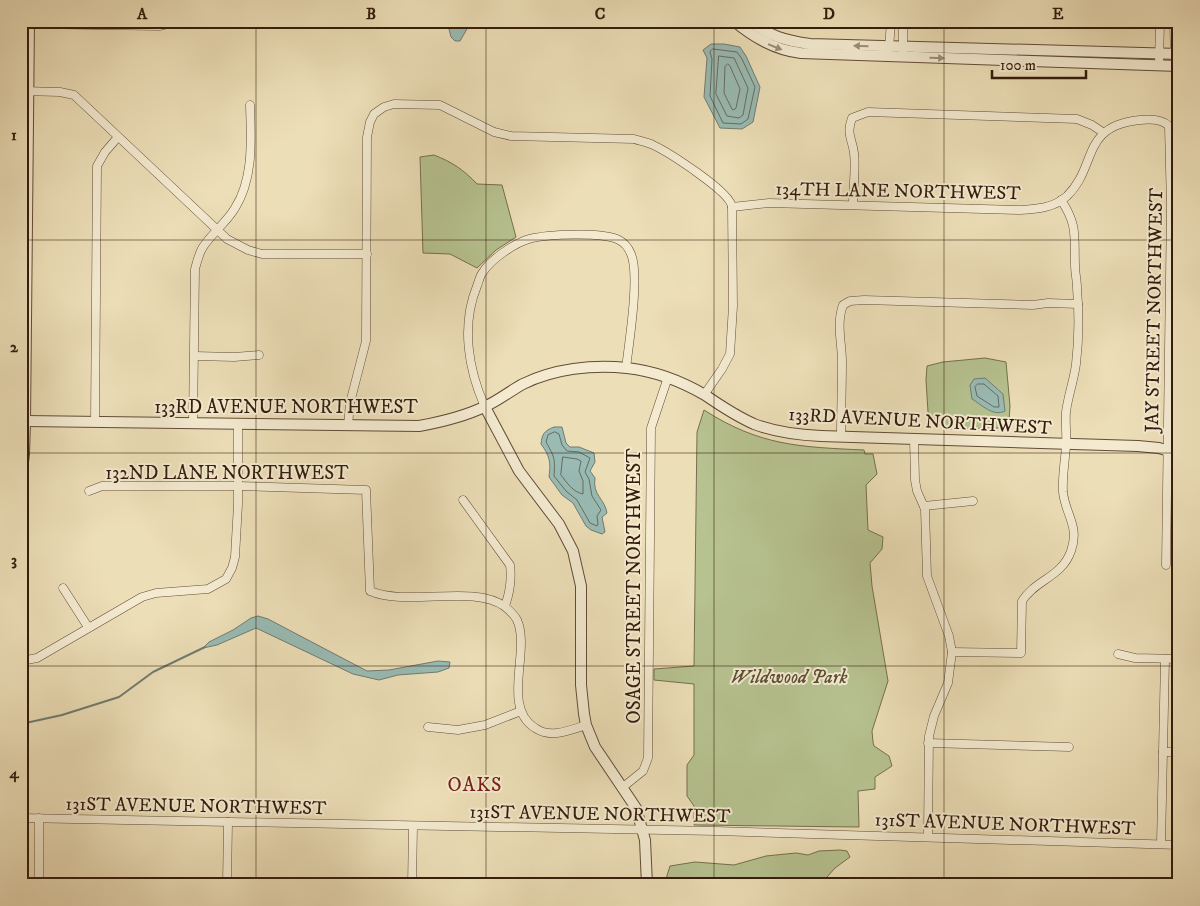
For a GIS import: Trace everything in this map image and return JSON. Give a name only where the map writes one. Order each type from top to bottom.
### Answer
[{"type":"street","points":[[21,478],[25,422],[25,91],[29,22],[159,26],[180,21]]},
{"type":"street","points":[[734,21],[746,31],[776,48],[786,51],[1176,54]]},
{"type":"street","points":[[750,21],[767,34],[827,50]]},
{"type":"street","points":[[889,51],[891,21]]},
{"type":"street","points":[[903,21],[903,51]]},
{"type":"street","points":[[1159,65],[1160,21]]},
{"type":"street","points":[[903,51],[1177,66],[1174,21]]},
{"type":"street","points":[[25,91],[60,92],[74,96],[227,239],[248,250],[262,254],[367,254]]},
{"type":"street","points":[[348,426],[350,403],[366,341],[367,138],[370,122],[374,114],[384,107],[394,104],[440,105],[494,132],[511,136],[634,139],[651,144],[687,166],[725,194],[732,207],[733,306],[730,354],[704,395]]},
{"type":"street","points":[[193,423],[195,269],[202,248],[235,209],[248,177],[250,105]]},
{"type":"street","points":[[853,204],[854,152],[849,127],[852,118],[868,112],[1077,119],[1092,125],[1104,133],[1089,155],[1077,182],[1067,196],[1061,200],[1070,213],[1075,233],[1078,304],[1076,365],[1066,415],[1063,493],[1065,504],[1074,524],[1072,549],[1067,560],[1057,572],[1025,596],[1022,601],[1021,653],[952,652]]},
{"type":"street","name":"JAY STREET NORTHWEST","points":[[1104,133],[1115,126],[1142,120],[1159,120],[1169,126],[1174,237],[1166,565]]},
{"type":"street","points":[[94,421],[97,166],[105,152],[118,137]]},
{"type":"street","name":"134TH LANE NORTHWEST","points":[[732,207],[769,203],[1020,210],[1041,209],[1061,200]]},
{"type":"street","points":[[626,368],[633,311],[634,273],[632,256],[626,245],[606,236],[556,235],[529,239],[497,258],[483,271],[470,304],[468,338],[475,385],[519,471],[559,524],[573,551],[581,586],[581,693],[586,725],[595,747],[636,808],[643,830],[646,885]]},
{"type":"street","points":[[841,436],[842,368],[839,332],[840,312],[843,305],[850,301],[1033,305],[1048,303],[1078,304]]},
{"type":"street","points":[[195,356],[234,357],[259,355]]},
{"type":"street","name":"133RD AVENUE NORTHWEST","points":[[25,422],[94,421],[419,426],[451,420],[485,407],[525,384],[554,373],[575,368],[596,367],[626,368],[668,378],[704,395],[744,419],[767,428],[811,436],[1138,446],[1168,450],[1179,454]]},
{"type":"street","name":"OSAGE STREET NORTHWEST","points":[[622,787],[643,771],[648,758],[651,428],[668,378]]},
{"type":"street","points":[[21,662],[37,658],[142,597],[156,593],[208,589],[223,581],[232,568],[235,557],[238,424]]},
{"type":"street","points":[[914,439],[915,480],[917,491],[924,506],[927,537],[927,576],[949,636],[952,652],[948,683],[934,716],[928,743],[928,836]]},
{"type":"street","name":"132ND LANE NORTHWEST","points":[[89,491],[102,486],[238,486],[366,490],[370,591],[378,595],[398,597],[483,597],[494,599],[505,606]]},
{"type":"street","points":[[463,500],[510,564],[512,577],[505,606],[518,621],[520,635],[519,704],[523,718],[533,727],[547,733],[556,733],[586,725]]},
{"type":"street","points":[[924,506],[973,501]]},
{"type":"street","points":[[63,588],[88,627]]},
{"type":"street","points":[[1118,654],[1135,658],[1179,659]]},
{"type":"street","points":[[1160,844],[1165,659]]},
{"type":"street","points":[[428,727],[458,730],[485,725],[521,711]]},
{"type":"street","points":[[928,743],[1069,747]]},
{"type":"street","points":[[1163,752],[1179,752]]},
{"type":"street","name":"131ST AVENUE NORTHWEST","points":[[21,818],[928,836],[1179,844]]},
{"type":"street","points":[[39,818],[39,885]]},
{"type":"street","points":[[228,822],[228,885]]},
{"type":"street","points":[[412,885],[413,826]]},
{"type":"green space","points":[[434,155],[457,167],[477,184],[502,185],[516,237],[496,250],[477,268],[450,254],[423,253],[420,157]]},
{"type":"green space","points":[[985,358],[1006,362],[1010,406],[1009,421],[1000,428],[944,429],[928,412],[927,366],[943,362]]},
{"type":"green space","name":"Wildwood Park","points":[[704,410],[724,422],[762,438],[800,446],[864,450],[865,454],[873,454],[877,474],[866,485],[868,530],[883,537],[882,549],[870,563],[888,681],[872,731],[874,746],[889,756],[892,766],[875,777],[875,789],[858,791],[859,827],[694,825],[694,806],[687,796],[687,765],[694,755],[694,684],[654,680],[654,669],[694,666],[697,432]]},
{"type":"green space","points":[[819,851],[847,851],[850,857],[835,868],[820,885],[666,885],[670,866],[695,862],[734,865],[766,856],[796,853],[808,855]]},
{"type":"water","points":[[447,21],[466,21],[467,29],[460,41],[455,41],[451,37]]},
{"type":"water","points":[[711,44],[740,47],[760,87],[753,122],[742,129],[720,128],[704,97],[707,58],[703,50]]},
{"type":"water","points":[[985,378],[1003,394],[1005,411],[996,413],[972,399],[970,385],[974,379]]},
{"type":"water","points":[[554,427],[562,427],[566,443],[570,447],[579,447],[594,453],[595,462],[590,471],[595,478],[595,489],[607,513],[602,517],[605,532],[602,534],[586,526],[573,503],[562,495],[549,477],[549,460],[541,444],[544,433]]},
{"type":"water","points":[[258,616],[268,619],[367,671],[389,670],[438,661],[450,662],[449,668],[438,672],[398,675],[379,680],[353,674],[256,628],[217,645],[203,648],[209,642],[251,618]]},
{"type":"waterway","points":[[21,724],[62,715],[119,697],[153,672],[205,647]]},
{"type":"district","name":"OAKS","points":[[475,784]]}]
